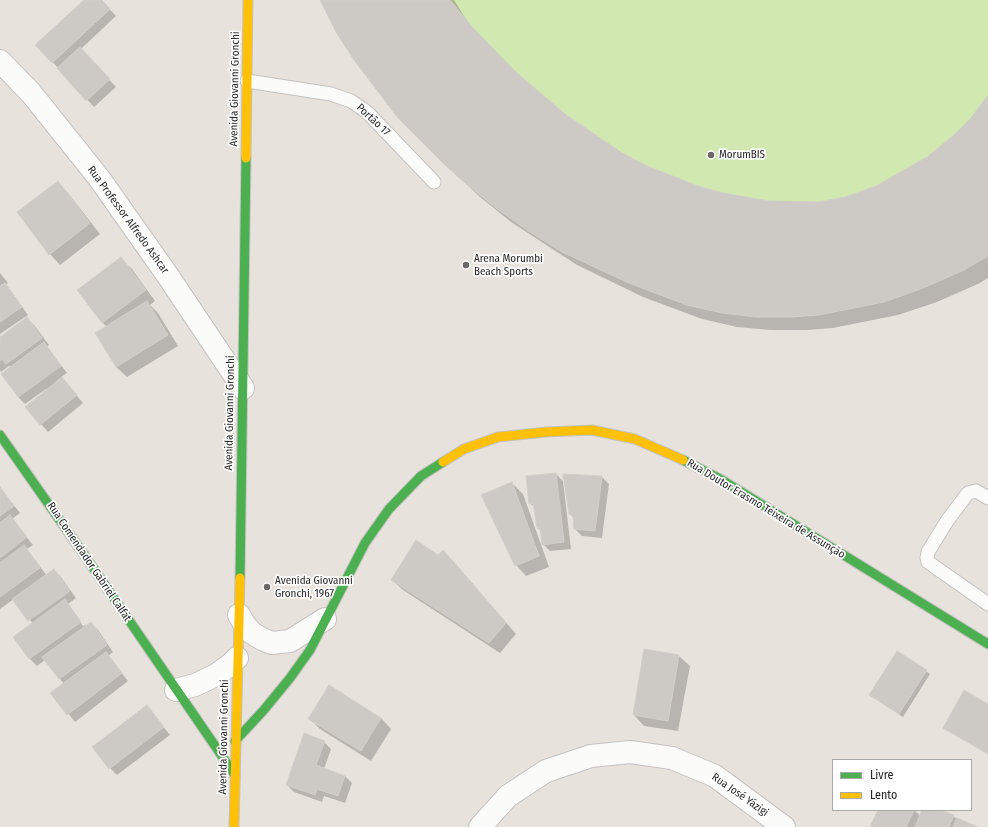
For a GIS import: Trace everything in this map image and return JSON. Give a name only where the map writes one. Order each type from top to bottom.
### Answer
[{"type":"street","name":"Avenida Giovanni Gronchi","points":[[234,827],[243,388],[248,0]]},
{"type":"street","name":"Rua Professor Alfredo Ashcar","points":[[0,61],[31,93],[99,178],[168,276],[243,388]]},
{"type":"street","name":"Rua Doutor Erasmo Teixeira de Assunção","points":[[235,741],[263,712],[310,650],[366,543],[389,509],[421,476],[464,449],[498,437],[546,432],[592,430],[635,439],[684,460],[722,480],[988,644]]},
{"type":"street","name":"Rua Comendador Gabriel Calfat","points":[[0,435],[235,775]]},
{"type":"street","points":[[239,615],[252,633],[272,643],[281,643],[290,640],[325,619]]},
{"type":"street","points":[[176,690],[195,685],[216,675],[237,658]]},
{"type":"street","name":"Rua José Yázigi","points":[[480,827],[508,796],[546,771],[591,756],[630,752],[672,758],[715,776],[784,827]]},
{"type":"lane","name":"Portão 17","points":[[247,81],[331,94],[352,101],[367,112],[434,182]]},
{"type":"lane","points":[[988,498],[976,491],[968,493],[947,521],[928,552],[927,558],[928,562],[988,604]]},
{"type":"green space","name":"MorumBIS","points":[[320,0],[988,0],[988,256],[964,270],[923,288],[884,302],[756,317],[722,313],[687,305],[629,283],[562,252],[530,232],[496,208],[444,164],[398,118],[354,60],[336,32]]},
{"type":"building","points":[[84,0],[102,0],[110,9],[52,63],[35,45]]},
{"type":"building","points":[[320,0],[450,0],[473,28],[517,73],[565,114],[622,153],[647,166],[698,186],[723,193],[768,201],[819,202],[845,197],[876,186],[927,157],[953,136],[971,118],[988,95],[988,256],[964,270],[923,288],[884,302],[819,315],[756,317],[722,313],[687,305],[629,283],[562,252],[530,232],[496,208],[444,164],[398,118],[354,60],[336,32]]},
{"type":"building","points":[[80,47],[110,79],[86,101],[57,68]]},
{"type":"building","points":[[58,181],[90,223],[49,255],[17,212]]},
{"type":"building","points":[[121,257],[146,290],[102,323],[77,290]]},
{"type":"building","points":[[5,283],[22,307],[0,322],[0,286]]},
{"type":"building","points":[[147,301],[168,335],[116,367],[95,333]]},
{"type":"building","points":[[27,317],[42,338],[6,364],[2,359],[0,361],[0,337]]},
{"type":"building","points":[[44,342],[61,366],[18,397],[1,374]]},
{"type":"building","points":[[62,377],[77,395],[40,425],[25,407]]},
{"type":"building","points":[[556,473],[564,542],[542,545],[540,528],[537,528],[533,503],[529,504],[526,476]]},
{"type":"building","points":[[563,474],[602,476],[595,531],[574,529],[573,515],[569,514]]},
{"type":"building","points":[[512,482],[539,556],[515,566],[481,495]]},
{"type":"building","points":[[0,487],[14,506],[0,516]]},
{"type":"building","points":[[10,515],[27,537],[0,558],[0,523]]},
{"type":"building","points":[[416,540],[438,555],[443,550],[506,623],[489,643],[391,580]]},
{"type":"building","points":[[24,545],[40,568],[0,597],[0,563]]},
{"type":"building","points":[[54,569],[70,591],[28,621],[12,599]]},
{"type":"building","points":[[65,599],[81,622],[29,659],[13,637]]},
{"type":"building","points":[[91,622],[107,645],[59,679],[42,657]]},
{"type":"building","points":[[644,649],[679,655],[668,721],[633,715]]},
{"type":"building","points":[[897,651],[927,670],[899,714],[869,695]]},
{"type":"building","points":[[106,652],[122,673],[67,715],[50,693]]},
{"type":"building","points":[[329,685],[381,718],[361,751],[308,719]]},
{"type":"building","points":[[964,690],[988,704],[988,754],[943,728]]},
{"type":"building","points":[[147,705],[164,727],[109,769],[92,747]]},
{"type":"building","points":[[304,733],[325,741],[316,765],[345,776],[338,796],[317,789],[315,795],[286,785]]},
{"type":"building","points":[[878,811],[914,811],[906,827],[870,827]]},
{"type":"building","points":[[922,811],[944,811],[954,815],[949,827],[915,827]]},
{"type":"building","points":[[957,818],[978,827],[953,827]]},
{"type":"traffic: fast","points":[[240,578],[246,158]]},
{"type":"traffic: fast","points":[[0,435],[235,775]]},
{"type":"traffic: fast","points":[[683,460],[722,480],[988,644]]},
{"type":"traffic: fast","points":[[235,741],[263,711],[290,678],[310,650],[365,543],[389,509],[421,476],[443,462]]},
{"type":"traffic: slow","points":[[246,158],[248,0]]},
{"type":"traffic: slow","points":[[443,462],[464,449],[498,437],[546,432],[592,430],[635,439],[683,460]]},
{"type":"traffic: slow","points":[[234,827],[240,578]]},
{"type":"place","name":"MorumBIS","points":[[711,155]]},
{"type":"place","name":"Arena Morumbi Beach Sports","points":[[466,265]]},
{"type":"place","name":"Avenida Giovanni Gronchi, 1967","points":[[267,587]]}]
